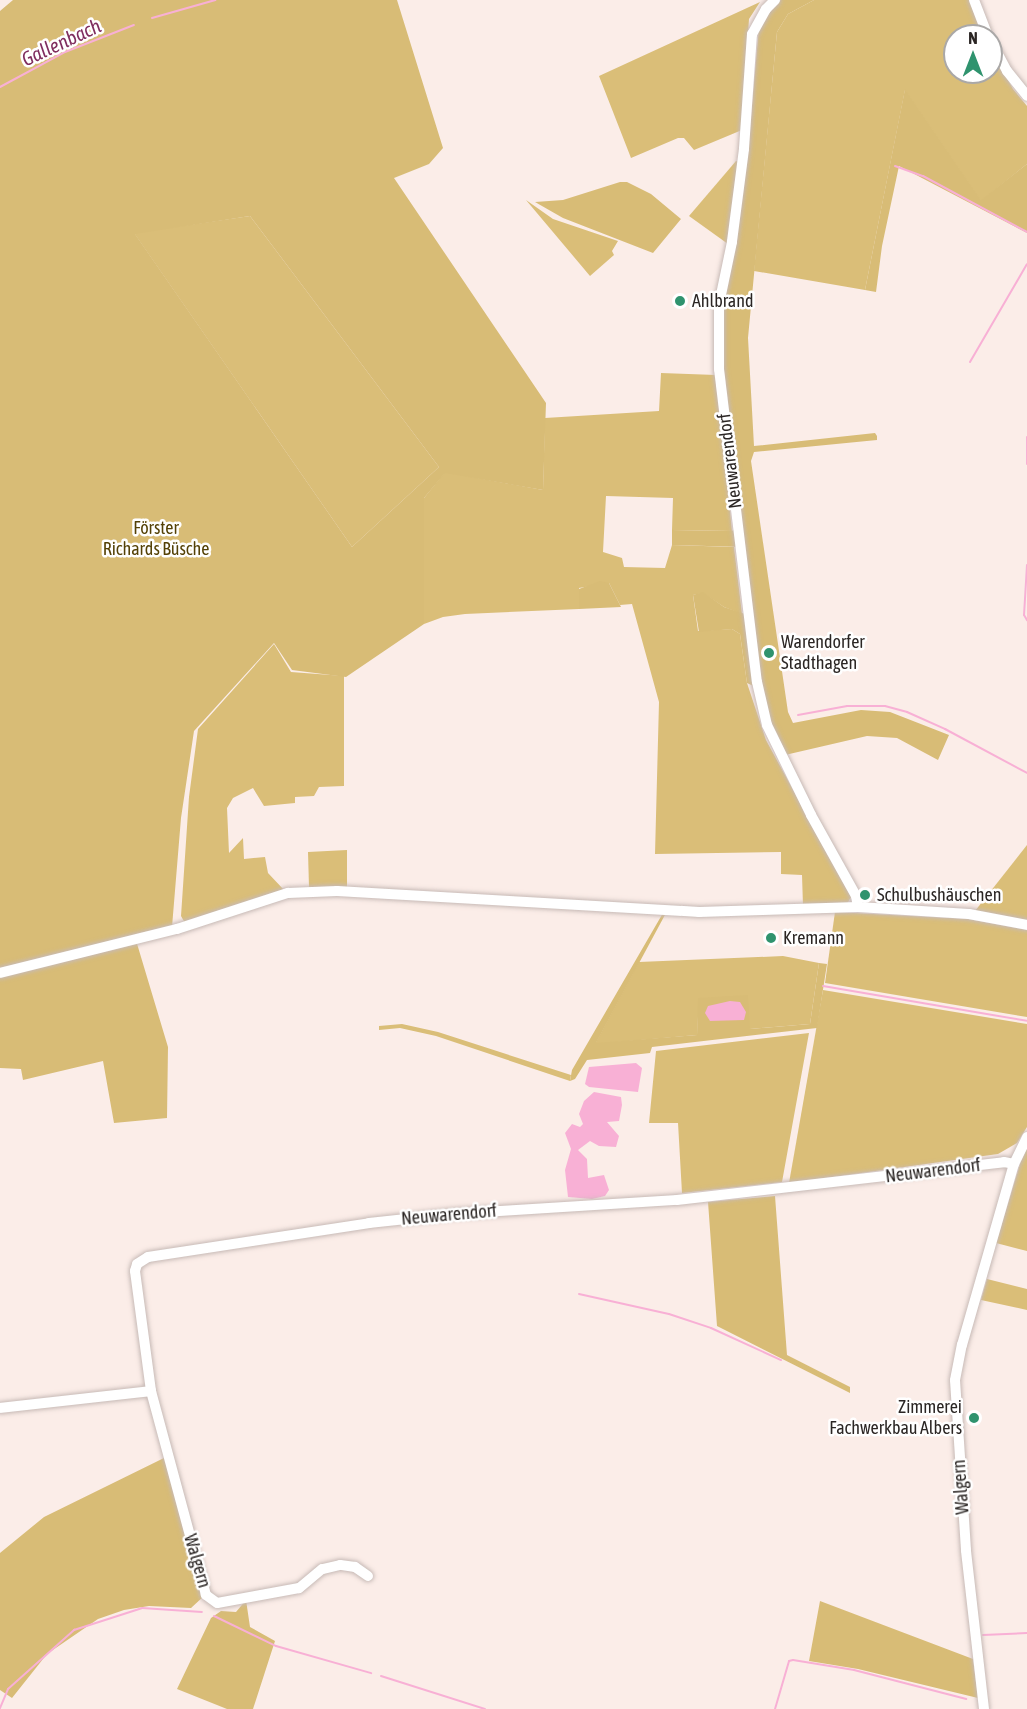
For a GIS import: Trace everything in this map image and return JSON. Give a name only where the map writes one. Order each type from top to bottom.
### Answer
[{"type":"street","name":"Neuwarendorf","points":[[775,0],[766,9],[752,34],[742,170],[732,242],[719,304],[719,369],[757,682],[766,725],[811,815],[856,896],[858,907]]},
{"type":"street","points":[[974,0],[983,24]]},
{"type":"street","points":[[1003,62],[1027,96]]},
{"type":"street","points":[[0,973],[177,929],[288,893],[337,891],[699,912],[858,907],[969,914],[1027,925]]},
{"type":"street","points":[[1014,1164],[1027,1137]]},
{"type":"street","name":"Neuwarendorf","points":[[151,1391],[135,1271],[137,1264],[147,1257],[369,1223],[453,1214],[677,1200],[1004,1162],[1014,1164]]},
{"type":"street","name":"Walgern","points":[[984,1709],[965,1539],[955,1380],[962,1345],[1014,1164]]},
{"type":"street","points":[[0,1408],[151,1391]]},
{"type":"street","name":"Walgern","points":[[151,1391],[206,1595],[213,1602],[299,1588],[322,1569],[340,1565],[355,1567],[368,1576]]},
{"type":"shaded area","points":[[814,0],[971,0],[979,24],[943,24],[943,84],[1003,84],[1003,71],[1013,89],[1027,106],[1027,164],[981,201],[905,90],[865,290],[754,271],[777,32],[788,14]]},
{"type":"shaded area","points":[[760,2],[749,19],[742,130],[694,150],[684,138],[678,138],[631,158],[599,76]]},
{"type":"shaded area","points":[[736,161],[739,162],[728,244],[689,216]]},
{"type":"shaded area","points":[[526,200],[553,219],[618,241],[612,251],[614,255],[590,276]]},
{"type":"shaded area","points":[[250,216],[439,467],[352,547],[134,233]]},
{"type":"shaded area","points":[[661,373],[716,375],[732,531],[672,530],[673,498],[606,496],[603,552],[622,558],[624,567],[665,568],[672,545],[734,547],[742,614],[724,607],[703,593],[693,595],[698,631],[732,629],[740,634],[747,683],[766,740],[851,897],[847,904],[803,906],[802,875],[781,874],[781,852],[655,854],[659,702],[632,604],[620,605],[609,583],[579,588],[579,609],[465,614],[443,617],[424,624],[424,498],[445,472],[543,490],[545,418],[659,411]]},
{"type":"shaded area","points":[[274,644],[291,672],[344,676],[344,786],[319,787],[314,796],[295,797],[295,803],[264,806],[253,788],[233,798],[227,808],[229,853],[243,838],[244,859],[265,857],[268,873],[284,890],[185,923],[181,916],[189,797],[198,729]]},
{"type":"shaded area","points":[[1027,845],[1027,921],[975,911]]},
{"type":"shaded area","points":[[347,850],[347,890],[309,887],[308,852]]},
{"type":"shaded area","points":[[835,912],[968,919],[1027,930],[1027,1017],[825,983]]},
{"type":"shaded area","points":[[783,956],[819,963],[810,1024],[750,1029],[699,998],[697,1035],[595,1044],[639,962]]},
{"type":"shaded area","points":[[823,990],[1027,1024],[1027,1127],[1017,1143],[998,1154],[789,1183]]},
{"type":"shaded area","points":[[730,1001],[740,1002],[746,1012],[744,1020],[710,1021],[705,1013],[708,1006]]},
{"type":"shaded area","points":[[402,1024],[438,1032],[571,1075],[570,1081],[436,1036],[400,1028],[379,1030],[379,1026]]},
{"type":"shaded area","points":[[809,1033],[782,1182],[682,1193],[678,1123],[649,1123],[656,1051]]},
{"type":"shaded area","points":[[636,1063],[642,1068],[638,1092],[589,1087],[585,1084],[589,1067]]},
{"type":"shaded area","points":[[594,1092],[621,1097],[619,1121],[607,1122],[619,1136],[616,1147],[599,1146],[590,1141],[578,1150],[587,1159],[588,1178],[604,1175],[609,1190],[605,1196],[592,1199],[568,1197],[565,1170],[571,1149],[565,1133],[572,1124],[580,1127],[583,1124],[579,1114],[584,1101]]},
{"type":"shaded area","points":[[1027,1148],[1027,1251],[996,1243]]},
{"type":"shaded area","points":[[987,1279],[1027,1289],[1027,1310],[981,1300]]},
{"type":"green space","name":"Förster Richards Büsche","points":[[13,0],[397,0],[443,148],[429,164],[394,178],[546,403],[543,490],[445,473],[424,498],[424,624],[346,677],[292,670],[274,643],[194,731],[181,818],[172,927],[135,937],[168,1047],[167,1118],[114,1123],[103,1061],[23,1080],[21,1069],[0,1068],[0,11]],"holes":[[[250,216],[439,467],[352,547],[135,234]]]},
{"type":"green space","points":[[781,0],[814,0],[788,14],[777,32],[748,338],[754,446],[875,433],[877,436],[877,440],[754,452],[751,461],[788,712],[793,723],[861,710],[890,712],[949,735],[938,760],[897,738],[867,736],[785,755],[771,726],[762,690],[747,683],[740,634],[732,629],[699,632],[693,595],[703,592],[724,607],[745,614],[743,547],[672,545],[672,530],[732,531],[741,523],[724,372],[722,318],[749,139],[759,27],[775,3]]},
{"type":"green space","points":[[905,89],[981,200],[1027,164],[1027,233],[899,166],[882,246],[876,292],[865,290]]},
{"type":"green space","points":[[620,182],[627,182],[651,194],[681,219],[653,253],[563,218],[535,202],[563,200]]},
{"type":"green space","points":[[600,581],[609,583],[621,607],[579,609],[579,589]]},
{"type":"green space","points":[[663,913],[666,913],[596,1043],[697,1035],[698,998],[748,995],[750,1029],[810,1024],[819,963],[827,964],[817,1028],[652,1047],[650,1053],[587,1060],[575,1079],[570,1081],[572,1070]]},
{"type":"green space","points":[[775,1196],[787,1355],[850,1387],[850,1393],[717,1326],[708,1202]]},
{"type":"green space","points":[[166,1457],[204,1596],[191,1608],[149,1606],[124,1610],[98,1619],[47,1654],[12,1698],[0,1690],[0,1553],[44,1517]]},
{"type":"green space","points":[[246,1600],[250,1627],[275,1641],[253,1709],[227,1709],[177,1689],[211,1618],[221,1611],[236,1612]]},
{"type":"green space","points":[[820,1601],[973,1659],[978,1698],[858,1669],[809,1661]]},
{"type":"waterway","name":"Gallenbach","points":[[152,18],[215,0]]},
{"type":"waterway","name":"Gallenbach","points":[[0,87],[65,52],[134,25]]},
{"type":"waterway","points":[[895,166],[923,176],[1027,232]]},
{"type":"waterway","points":[[970,362],[1027,264]]},
{"type":"waterway","points":[[1027,437],[1027,464]]},
{"type":"waterway","points":[[1027,565],[1024,615],[1027,620]]},
{"type":"waterway","points":[[798,715],[847,706],[885,706],[907,712],[945,729],[1027,773]]},
{"type":"waterway","points":[[823,986],[1027,1021]]},
{"type":"waterway","points":[[579,1294],[669,1314],[711,1328],[781,1360]]},
{"type":"waterway","points":[[0,1708],[8,1689],[74,1630],[142,1608],[202,1612]]},
{"type":"waterway","points":[[214,1616],[276,1646],[371,1673]]},
{"type":"waterway","points":[[983,1635],[1027,1633]]},
{"type":"waterway","points":[[775,1709],[789,1661],[793,1660],[854,1670],[966,1699]]},
{"type":"waterway","points":[[381,1676],[485,1709]]},
{"type":"place","name":"Ahlbrand","points":[[680,301]]},
{"type":"place","name":"Warendorfer Stadthagen","points":[[769,653]]},
{"type":"place","name":"Schulbushäuschen","points":[[865,895]]},
{"type":"place","name":"Kremann","points":[[771,938]]},
{"type":"place","name":"Zimmerei Fachwerkbau Albers","points":[[974,1418]]}]
